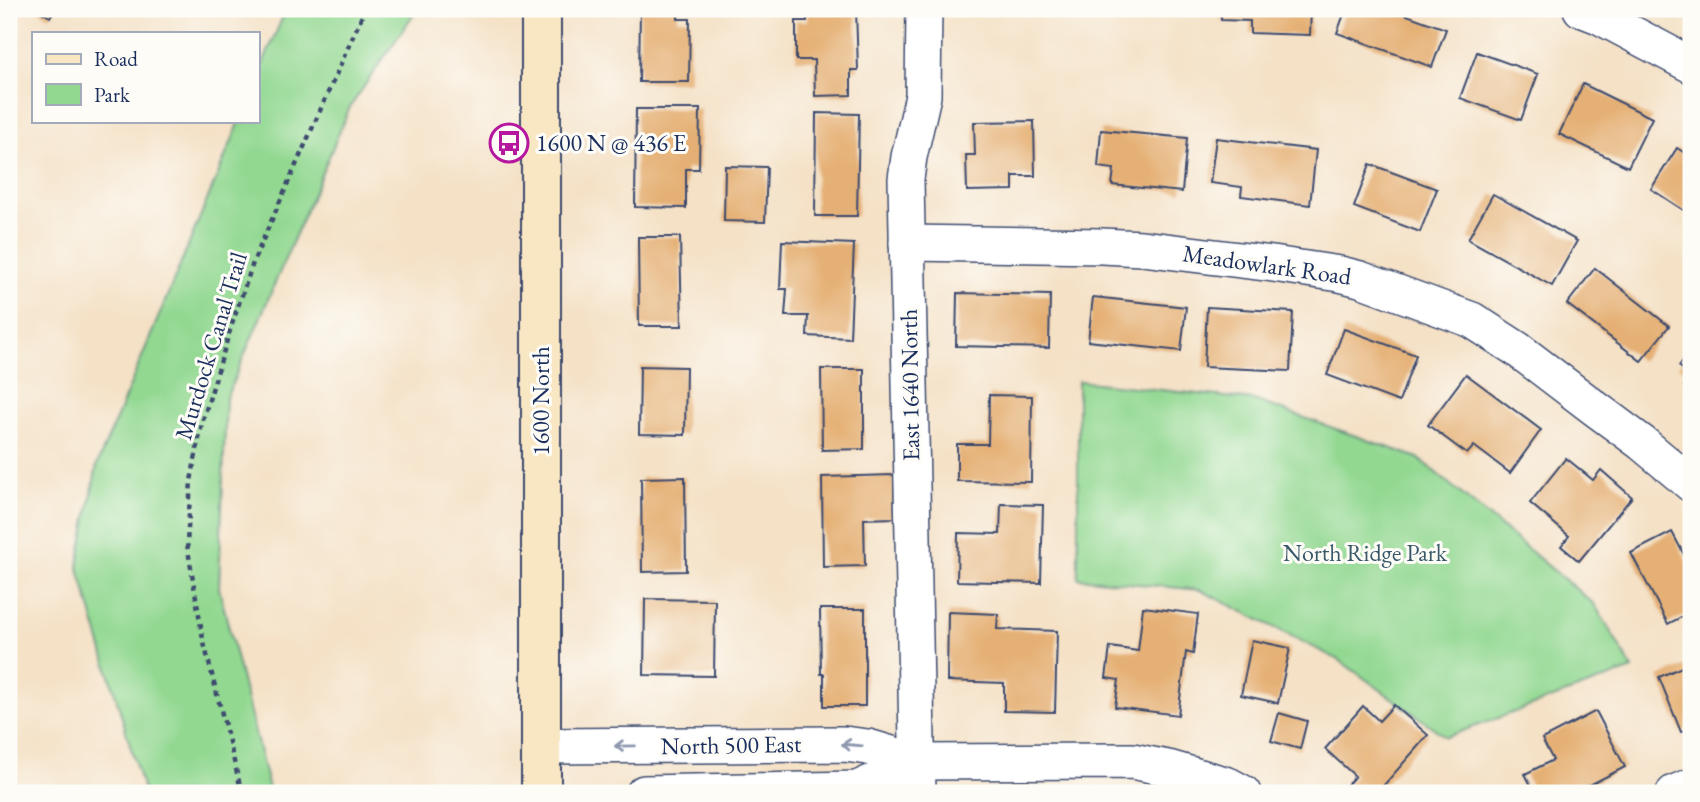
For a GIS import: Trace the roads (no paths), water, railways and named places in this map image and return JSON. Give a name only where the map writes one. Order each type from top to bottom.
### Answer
[{"type":"main road","name":"1600 North","points":[[541,9],[541,793]]},
{"type":"street","name":"East 1640 North","points":[[918,778],[906,179],[923,96],[924,9]]},
{"type":"street","points":[[1581,9],[1691,65]]},
{"type":"street","name":"Meadowlark Road","points":[[907,243],[1142,248],[1304,268],[1360,279],[1472,320],[1517,349],[1624,429],[1691,484]]},
{"type":"street","name":"North 500 East","points":[[541,746],[844,744],[868,747],[918,778]]},
{"type":"street","name":"North 500 East","points":[[643,793],[857,789],[918,778],[1132,761],[1172,769],[1227,785],[1244,793]]},
{"type":"street","points":[[1674,793],[1691,786]]},
{"type":"place","name":"1600 N @ 436 E","points":[[509,143]]},
{"type":"park label","name":"North Ridge Park","points":[[1365,553]]}]
